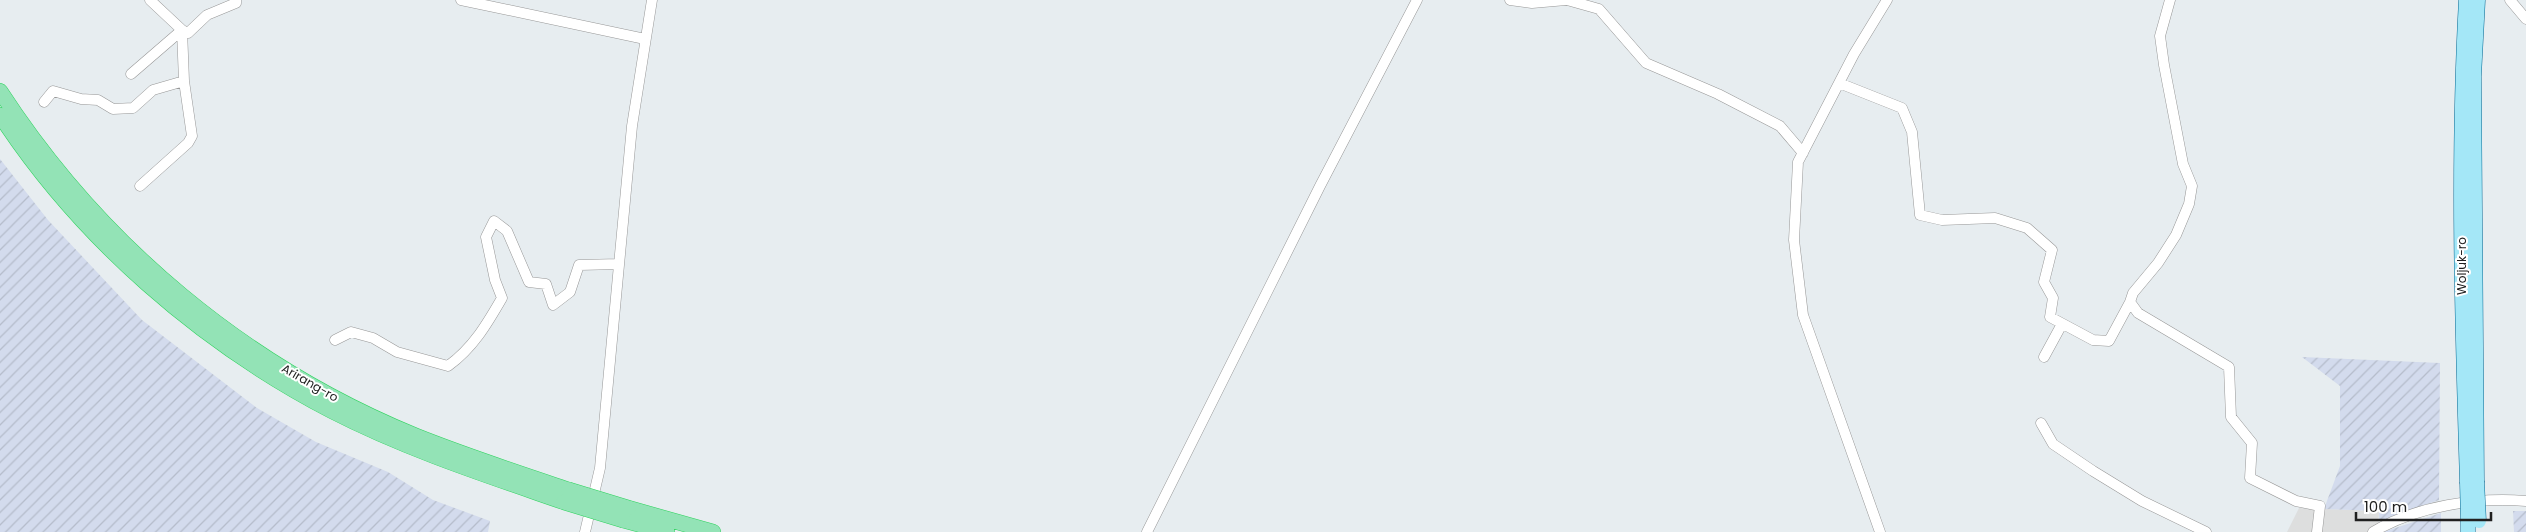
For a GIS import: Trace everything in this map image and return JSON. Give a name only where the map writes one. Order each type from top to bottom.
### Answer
[{"type":"highway","name":"Arirang-ro","points":[[0,92],[23,126],[97,216],[141,261],[187,301],[232,335],[337,399],[415,436],[567,496]]},
{"type":"highway","name":"Arirang-ro","points":[[0,115],[50,182],[88,225],[133,270],[181,312],[224,344],[278,380],[372,430],[491,477],[567,496],[625,514],[713,532]]},
{"type":"highway","name":"Arirang-ro","points":[[625,514],[667,532]]},
{"type":"main road","name":"Woljuk-ro","points":[[2466,0],[2462,191],[2472,481]]},
{"type":"main road","name":"Woljuk-ro","points":[[2472,481],[2474,76],[2478,0]]},
{"type":"main road","points":[[2472,481],[2474,526]]},
{"type":"street","points":[[150,0],[182,30],[188,33],[207,14],[236,3],[236,0]]},
{"type":"street","points":[[461,0],[645,39]]},
{"type":"street","points":[[585,532],[600,468],[632,126],[652,0]]},
{"type":"street","points":[[1146,532],[1320,186],[1417,0]]},
{"type":"street","points":[[1510,0],[1532,3],[1567,0],[1599,9],[1646,63],[1718,94],[1780,126],[1803,153]]},
{"type":"street","points":[[1880,532],[1803,316],[1794,240],[1798,162],[1839,82],[1887,0]]},
{"type":"street","points":[[1839,82],[1902,108],[1912,132],[1920,215],[1942,220],[1995,218],[2026,228],[2052,250],[2044,282],[2052,298],[2050,317],[2093,340],[2109,342],[2133,293],[2158,263],[2176,235],[2189,204],[2192,186],[2183,164],[2160,36],[2170,0]]},
{"type":"street","points":[[2510,0],[2526,18]]},
{"type":"street","points":[[131,74],[182,30]]},
{"type":"street","points":[[140,186],[188,143],[192,136],[184,81],[182,30]]},
{"type":"street","points":[[44,102],[53,91],[80,99],[98,100],[113,109],[133,108],[153,90],[184,81]]},
{"type":"street","points":[[335,340],[351,332],[373,338],[397,352],[448,366],[464,354],[486,326],[502,298],[495,280],[486,237],[494,221],[507,231],[529,282],[546,284],[553,305],[570,292],[579,265],[619,264]]},
{"type":"street","points":[[2130,302],[2138,313],[2229,367],[2231,417],[2252,443],[2250,478],[2296,501],[2320,506],[2317,532]]},
{"type":"street","points":[[2044,357],[2062,324]]},
{"type":"street","points":[[2041,423],[2053,444],[2093,472],[2142,501],[2206,532]]},
{"type":"street","points":[[2373,532],[2383,526],[2442,505],[2504,499],[2526,500]]},
{"type":"shaded area","points":[[0,159],[48,220],[142,320],[257,408],[316,442],[388,472],[433,500],[490,521],[488,532],[0,532]]},
{"type":"shaded area","points":[[2302,357],[2440,363],[2439,500],[2379,521],[2379,511],[2324,509],[2340,466],[2340,386]]},
{"type":"shaded area","points":[[2299,508],[2379,511],[2378,532],[2287,532]]},
{"type":"shaded area","points":[[2513,511],[2526,511],[2526,532],[2514,532]]},
{"type":"shaded area","points":[[2441,513],[2441,532],[2383,532]]}]
